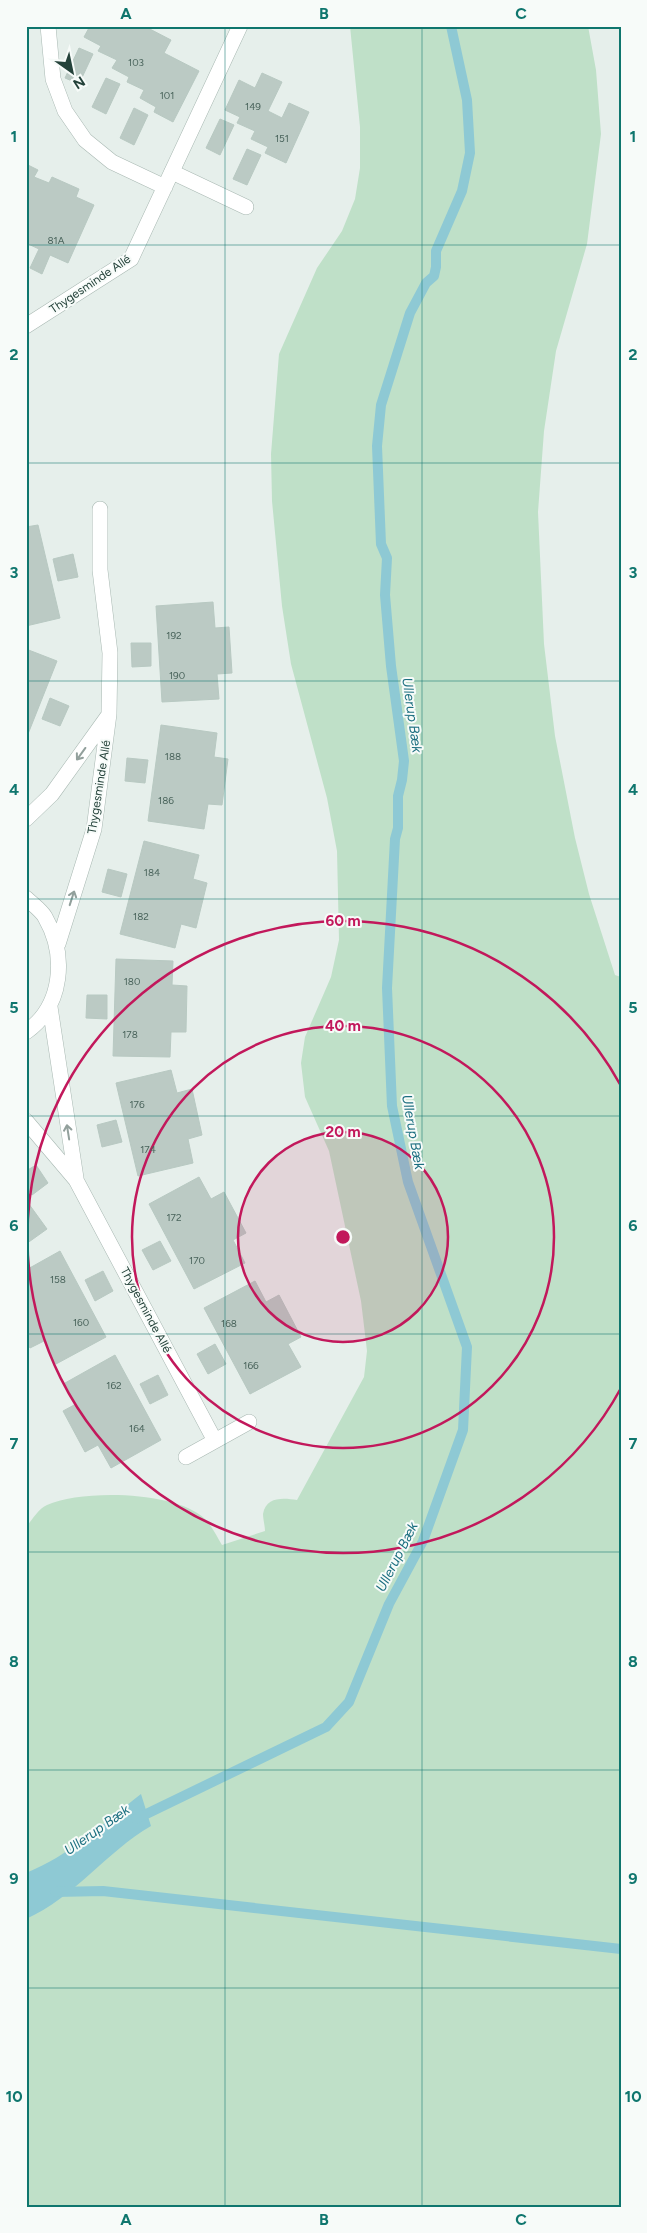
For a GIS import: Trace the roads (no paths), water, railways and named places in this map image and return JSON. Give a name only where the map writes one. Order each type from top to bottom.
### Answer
[{"type":"street","points":[[48,26],[52,79],[65,111],[80,133],[112,162],[165,187]]},
{"type":"street","name":"Thygesminde Allé","points":[[29,320],[132,259],[240,26]]},
{"type":"street","points":[[172,172],[246,207]]},
{"type":"street","name":"Thygesminde Allé","points":[[58,944],[94,829],[109,714],[110,653],[100,570],[100,510]]},
{"type":"street","name":"Thygesminde Allé","points":[[26,819],[52,794],[109,714]]},
{"type":"street","points":[[26,898],[45,916],[58,944],[60,976],[50,1007],[35,1026],[26,1032]]},
{"type":"street","name":"Thygesminde Allé","points":[[50,1007],[76,1180]]},
{"type":"street","name":"Thygesminde Allé","points":[[26,1121],[76,1180],[215,1441]]},
{"type":"street","points":[[186,1456],[249,1422]]},
{"type":"water","points":[[141,1794],[151,1826],[119,1848],[60,1899],[26,1919],[26,1873],[72,1848]]},
{"type":"waterway","name":"Ullerup Bæk","points":[[136,1819],[326,1727],[349,1702],[389,1604],[423,1541],[463,1430],[467,1347],[408,1182],[392,1106],[387,988],[395,839],[398,828],[398,796],[404,761],[391,666],[385,595],[387,558],[381,544],[377,446],[381,405],[410,313],[426,283],[434,276],[436,251],[462,191],[470,153],[467,100],[451,26]]},
{"type":"waterway","points":[[55,1892],[103,1891],[621,1949]]}]
